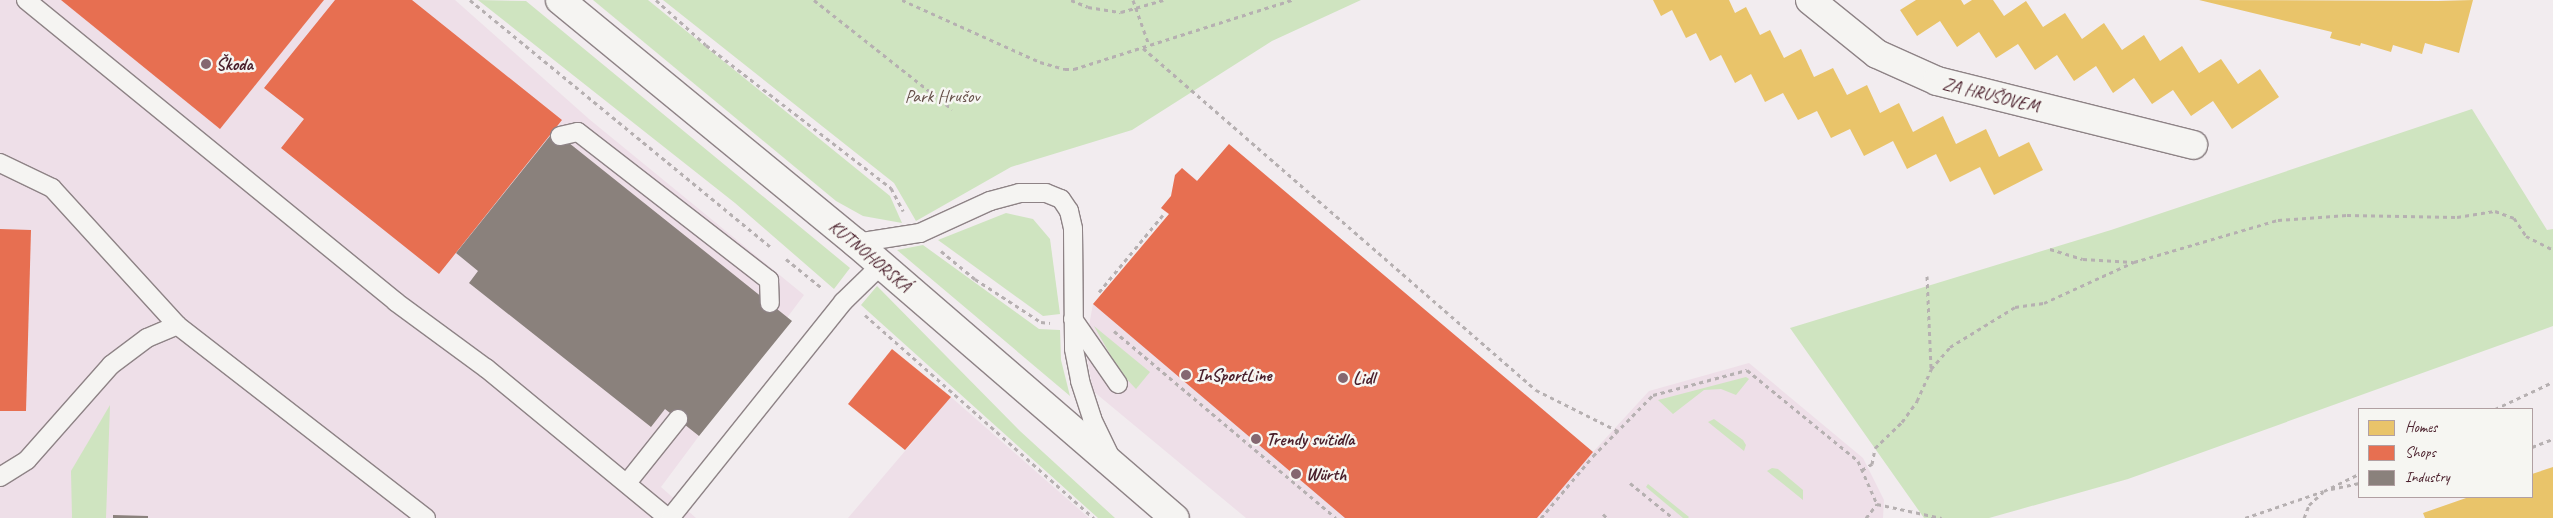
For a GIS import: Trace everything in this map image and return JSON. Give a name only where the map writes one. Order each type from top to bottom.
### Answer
[{"type":"main road","name":"KUTNOHORSKÁ","points":[[560,0],[856,243],[1175,518]]},
{"type":"main road","name":"ZA HRUŠOVEM","points":[[1810,0],[1877,54],[1937,81],[2193,145]]},
{"type":"lane","points":[[26,0],[396,302],[486,368],[669,518],[843,302],[881,266]]},
{"type":"lane","points":[[560,136],[578,132],[768,280],[770,303]]},
{"type":"lane","points":[[0,163],[52,188],[177,326],[403,510],[426,518]]},
{"type":"lane","points":[[856,243],[920,233],[990,201],[1019,193],[1046,193],[1061,199],[1069,211],[1074,229],[1067,321],[1080,381],[1092,419],[1115,467]]},
{"type":"lane","points":[[1067,321],[1118,384]]},
{"type":"lane","points":[[0,477],[28,460],[110,366],[147,338],[177,326]]},
{"type":"lane","points":[[627,483],[678,419]]},
{"type":"path","points":[[470,0],[817,283]]},
{"type":"path","points":[[656,0],[706,45],[891,188],[904,214]]},
{"type":"path","points":[[814,0],[952,109]]},
{"type":"path","points":[[902,0],[1054,67],[1074,68],[1292,0]]},
{"type":"path","points":[[1071,0],[1106,11],[1136,10],[1163,0]]},
{"type":"path","points":[[1133,0],[1149,45]]},
{"type":"path","points":[[1143,48],[1247,135],[1536,390],[1618,431]]},
{"type":"path","points":[[1862,470],[1872,464],[1875,448],[1902,422],[1917,401],[1931,369],[1950,346],[2015,306],[2044,303],[2134,262],[2278,220],[2347,215],[2457,217],[2495,211],[2514,218],[2526,236],[2553,250]]},
{"type":"path","points":[[1097,295],[1163,215]]},
{"type":"path","points":[[938,249],[975,279],[1041,322],[1067,321]]},
{"type":"path","points":[[2050,249],[2082,259],[2134,262]]},
{"type":"path","points":[[1927,276],[1931,369]]},
{"type":"path","points":[[843,302],[871,318],[1094,518]]},
{"type":"path","points":[[1109,327],[1336,518]]},
{"type":"path","points":[[1541,518],[1618,431],[1652,396],[1747,370],[1858,461],[1877,504]]},
{"type":"path","points":[[2496,408],[2553,382]]},
{"type":"path","points":[[2533,447],[2553,439]]},
{"type":"path","points":[[2304,518],[2309,505],[2324,491],[2358,474]]},
{"type":"path","points":[[1630,483],[1673,518]]},
{"type":"path","points":[[2245,518],[2324,491],[2358,483]]},
{"type":"path","points":[[1866,518],[1877,504]]},
{"type":"path","points":[[1877,504],[1941,518]]},
{"type":"path","points":[[1603,514],[1607,518]]},
{"type":"shaded area","points":[[0,0],[455,0],[589,119],[804,295],[661,487],[696,518],[0,518]]},
{"type":"shaded area","name":"Lidl","points":[[1229,144],[1593,452],[1649,391],[1749,363],[1863,458],[1884,500],[1883,518],[1246,518],[1093,391],[1085,347],[1093,304],[1169,215],[1161,208],[1171,196],[1175,175],[1182,168],[1198,181]]},
{"type":"shaded area","points":[[951,397],[1089,518],[848,518]]},
{"type":"green space","points":[[478,0],[526,1],[850,268],[834,289],[735,203]]},
{"type":"green space","points":[[593,0],[648,0],[890,196],[902,223],[863,216],[836,201]]},
{"type":"green space","name":"Park Hrušov","points":[[663,0],[1361,0],[1272,41],[1132,130],[1011,167],[916,221],[894,183]]},
{"type":"green space","points":[[2472,109],[2547,230],[2553,229],[2553,326],[2128,479],[1989,518],[1924,518],[1790,328],[2111,230]]},
{"type":"green space","points":[[1006,213],[1033,219],[1050,239],[1060,314],[1043,316],[938,240]]},
{"type":"green space","points":[[923,245],[1039,329],[1060,330],[1061,360],[1070,396],[897,250]]},
{"type":"green space","points":[[877,286],[1020,431],[1115,518],[1098,518],[861,305]]},
{"type":"green space","points":[[1094,326],[1150,372],[1136,389],[1120,372]]},
{"type":"green space","points":[[1746,377],[1749,379],[1736,395],[1721,389],[1704,390],[1673,414],[1658,400]]},
{"type":"green space","points":[[110,405],[106,518],[72,518],[71,471]]},
{"type":"green space","points":[[1714,419],[1743,440],[1746,445],[1744,451],[1708,422]]},
{"type":"green space","points":[[1772,468],[1778,469],[1803,490],[1803,500],[1767,471]]},
{"type":"green space","points":[[1648,484],[1689,517],[1683,518],[1646,487]]},
{"type":"building: Homes","points":[[1653,0],[1729,0],[1735,13],[1746,7],[1760,35],[1770,30],[1784,58],[1801,49],[1814,77],[1833,68],[1847,95],[1867,85],[1880,113],[1899,103],[1913,132],[1943,116],[1956,144],[1986,129],[1999,157],[2029,142],[2043,170],[1994,195],[1980,167],[1950,182],[1936,154],[1907,169],[1893,141],[1864,156],[1850,129],[1831,138],[1817,111],[1798,120],[1783,93],[1765,102],[1751,74],[1735,83],[1721,55],[1710,61],[1696,33],[1686,38],[1672,10],[1661,16]]},
{"type":"building: Homes","points":[[1916,0],[1961,0],[1964,5],[1972,0],[1993,0],[2004,16],[2026,1],[2043,27],[2065,13],[2082,39],[2104,23],[2122,50],[2144,35],[2160,61],[2182,46],[2199,73],[2221,59],[2238,84],[2260,69],[2279,97],[2232,129],[2213,101],[2191,116],[2173,90],[2152,104],[2134,78],[2113,93],[2096,66],[2074,81],[2057,55],[2035,70],[2018,44],[1996,58],[1979,32],[1957,47],[1940,21],[1917,36],[1900,10]]},
{"type":"building: Homes","points":[[2199,0],[2473,0],[2459,53],[2425,43],[2422,54],[2393,45],[2391,52],[2361,43],[2360,46],[2330,38],[2332,32]]},
{"type":"building: Homes","points":[[2553,467],[2553,518],[2425,518],[2423,513],[2466,498],[2533,498],[2533,474]]},
{"type":"building: Shops","name":"Škoda","points":[[61,0],[324,0],[220,129]]},
{"type":"building: Shops","points":[[335,0],[412,0],[562,120],[439,274],[281,148],[304,119],[264,88]]},
{"type":"building: Shops","name":"Lidl","points":[[1229,144],[1593,452],[1537,518],[1345,518],[1093,304],[1169,214],[1161,208],[1171,196],[1175,175],[1182,168],[1197,181]]},
{"type":"building: Shops","points":[[0,229],[31,230],[26,411],[0,411]]},
{"type":"building: Shops","points":[[892,349],[951,397],[905,450],[848,404]]},
{"type":"building: Industry","points":[[554,131],[792,321],[699,436],[665,409],[651,427],[469,283],[478,271],[456,253]]},
{"type":"building: Industry","points":[[113,515],[148,516],[148,518],[113,518]]},
{"type":"place","name":"Škoda","points":[[206,64]]},
{"type":"place","name":"InSportLine","points":[[1186,375]]},
{"type":"place","name":"Lidl","points":[[1343,378]]},
{"type":"place","name":"Trendy svítidla","points":[[1256,439]]},
{"type":"place","name":"Würth","points":[[1296,474]]}]
